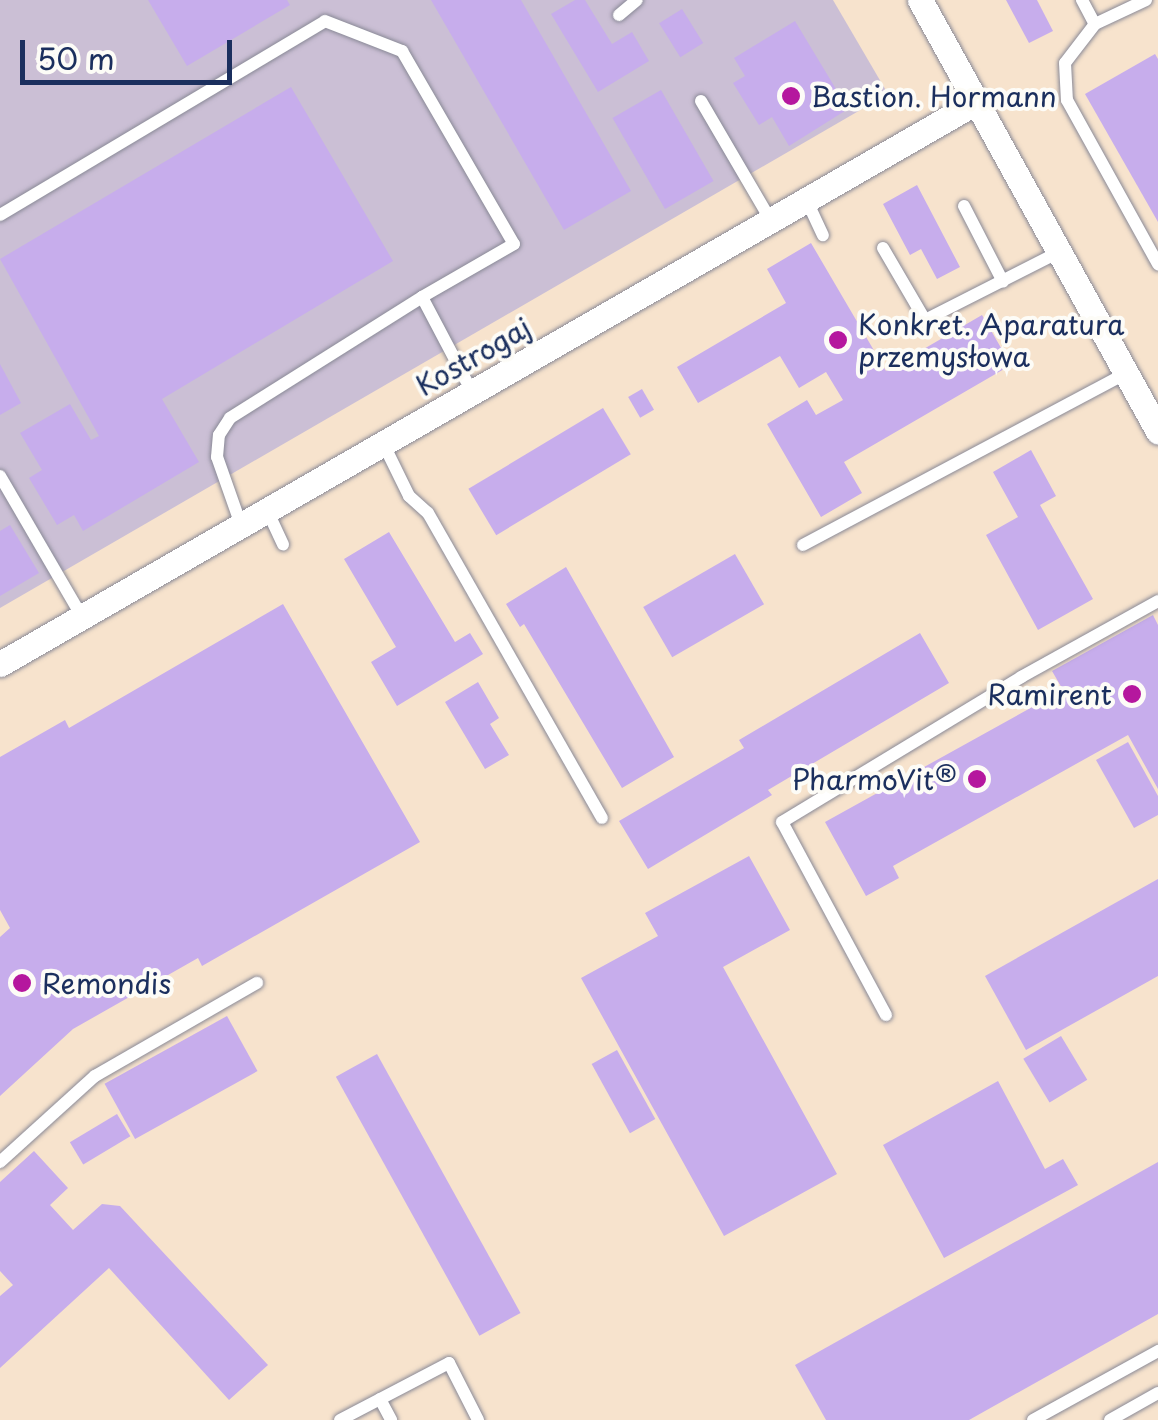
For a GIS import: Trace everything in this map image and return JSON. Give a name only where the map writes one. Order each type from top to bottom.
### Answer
[{"type":"street","points":[[920,0],[1158,432]]},
{"type":"street","name":"Kostrogaj","points":[[0,664],[976,102]]},
{"type":"lane","points":[[620,15],[638,0]]},
{"type":"lane","points":[[1082,0],[1095,24]]},
{"type":"lane","points":[[1158,8],[1150,0],[1095,24],[1065,64],[1068,100],[1158,264]]},
{"type":"lane","points":[[0,215],[326,20],[402,51],[514,244],[230,418],[220,435],[217,457],[241,525]]},
{"type":"lane","points":[[700,101],[770,219]]},
{"type":"lane","points":[[806,199],[823,234]]},
{"type":"lane","points":[[964,206],[1003,282]]},
{"type":"lane","points":[[882,248],[925,320],[1059,252]]},
{"type":"lane","points":[[422,297],[472,392]]},
{"type":"lane","points":[[804,545],[1126,373]]},
{"type":"lane","points":[[383,443],[409,496],[428,513],[602,818]]},
{"type":"lane","points":[[0,476],[82,617]]},
{"type":"lane","points":[[267,510],[283,544]]},
{"type":"lane","points":[[886,1015],[782,822],[1021,677],[1158,601]]},
{"type":"lane","points":[[0,1162],[95,1076],[257,983]]},
{"type":"lane","points":[[1034,1420],[1158,1351]]},
{"type":"lane","points":[[340,1420],[449,1363],[478,1420]]},
{"type":"lane","points":[[1110,1420],[1158,1393]]},
{"type":"lane","points":[[380,1399],[391,1420]]},
{"type":"shaded area","points":[[0,0],[833,0],[888,94],[0,608]]},
{"type":"building","points":[[148,0],[287,0],[290,5],[187,66]]},
{"type":"building","points":[[431,0],[521,0],[631,191],[564,230]]},
{"type":"building","points":[[575,0],[585,0],[612,44],[632,32],[649,61],[598,92],[551,14]]},
{"type":"building","points":[[1006,0],[1037,0],[1053,31],[1029,43]]},
{"type":"building","points":[[682,9],[703,43],[680,57],[659,23]]},
{"type":"building","name":"Bastion. Hormann","points":[[795,21],[848,109],[789,146],[772,117],[759,125],[733,83],[745,76],[734,58]]},
{"type":"building","points":[[1155,54],[1158,59],[1158,222],[1085,94]]},
{"type":"building","points":[[291,87],[393,261],[162,399],[199,462],[83,531],[74,515],[57,525],[29,478],[42,470],[20,433],[70,404],[91,440],[99,436],[0,259]]},
{"type":"building","points":[[661,90],[714,181],[665,209],[613,118]]},
{"type":"building","points":[[917,185],[960,267],[937,279],[921,249],[910,255],[883,204]]},
{"type":"building","points":[[811,243],[886,371],[982,315],[1011,365],[844,462],[862,493],[821,517],[767,424],[807,400],[816,415],[843,400],[826,372],[799,388],[780,356],[698,403],[677,367],[786,303],[767,269]]},
{"type":"building","points":[[0,364],[21,403],[0,415]]},
{"type":"building","points":[[642,389],[654,410],[640,418],[628,397]]},
{"type":"building","points":[[603,408],[631,454],[496,535],[468,489]]},
{"type":"building","points":[[1031,450],[1056,496],[1040,505],[1093,599],[1038,630],[986,535],[1018,517],[993,472]]},
{"type":"building","points":[[10,525],[39,573],[0,596],[0,531]]},
{"type":"building","points":[[389,532],[455,642],[470,633],[483,654],[397,706],[371,662],[396,647],[344,559]]},
{"type":"building","points":[[735,554],[764,604],[672,657],[643,607]]},
{"type":"building","points":[[566,567],[674,757],[622,788],[524,624],[520,627],[506,604]]},
{"type":"building","points":[[283,604],[420,842],[202,966],[198,958],[73,1029],[0,1096],[0,937],[10,928],[0,910],[0,757],[65,720],[69,728]]},
{"type":"building","name":"PharmoVit®","points":[[1153,615],[1158,625],[1158,789],[1128,735],[893,866],[899,878],[866,896],[825,822],[1063,690],[1052,671]]},
{"type":"building","points":[[920,633],[949,683],[768,790],[772,795],[648,869],[619,821],[744,748],[739,740]]},
{"type":"building","points":[[478,682],[499,718],[490,724],[509,755],[485,769],[445,702]]},
{"type":"building","points":[[1128,742],[1158,796],[1158,815],[1134,828],[1096,760]]},
{"type":"building","points":[[749,856],[790,930],[723,967],[837,1174],[724,1236],[581,978],[658,936],[645,913]]},
{"type":"building","points":[[1158,879],[1158,976],[1026,1050],[985,976]]},
{"type":"building","points":[[227,1016],[258,1071],[135,1139],[105,1084]]},
{"type":"building","points":[[1061,1036],[1087,1080],[1050,1102],[1023,1059]]},
{"type":"building","points":[[617,1050],[655,1119],[630,1133],[592,1064]]},
{"type":"building","points":[[377,1054],[521,1313],[479,1336],[336,1077]]},
{"type":"building","points":[[998,1081],[1045,1169],[1063,1159],[1078,1185],[944,1258],[883,1145]]},
{"type":"building","points":[[117,1114],[130,1136],[83,1165],[70,1142]]},
{"type":"building","points":[[34,1151],[68,1188],[50,1205],[73,1230],[102,1204],[120,1206],[268,1365],[229,1400],[109,1268],[0,1368],[0,1296],[13,1285],[0,1271],[0,1182]]},
{"type":"building","points":[[1158,1162],[1158,1314],[969,1420],[826,1420],[795,1365]]},
{"type":"place","name":"Bastion. Hormann","points":[[791,96]]},
{"type":"place","name":"Konkret. Aparatura przemysłowa","points":[[838,340]]},
{"type":"place","name":"Ramirent","points":[[1132,694]]},
{"type":"place","name":"PharmoVit®","points":[[977,779]]},
{"type":"place","name":"Remondis","points":[[22,983]]}]
